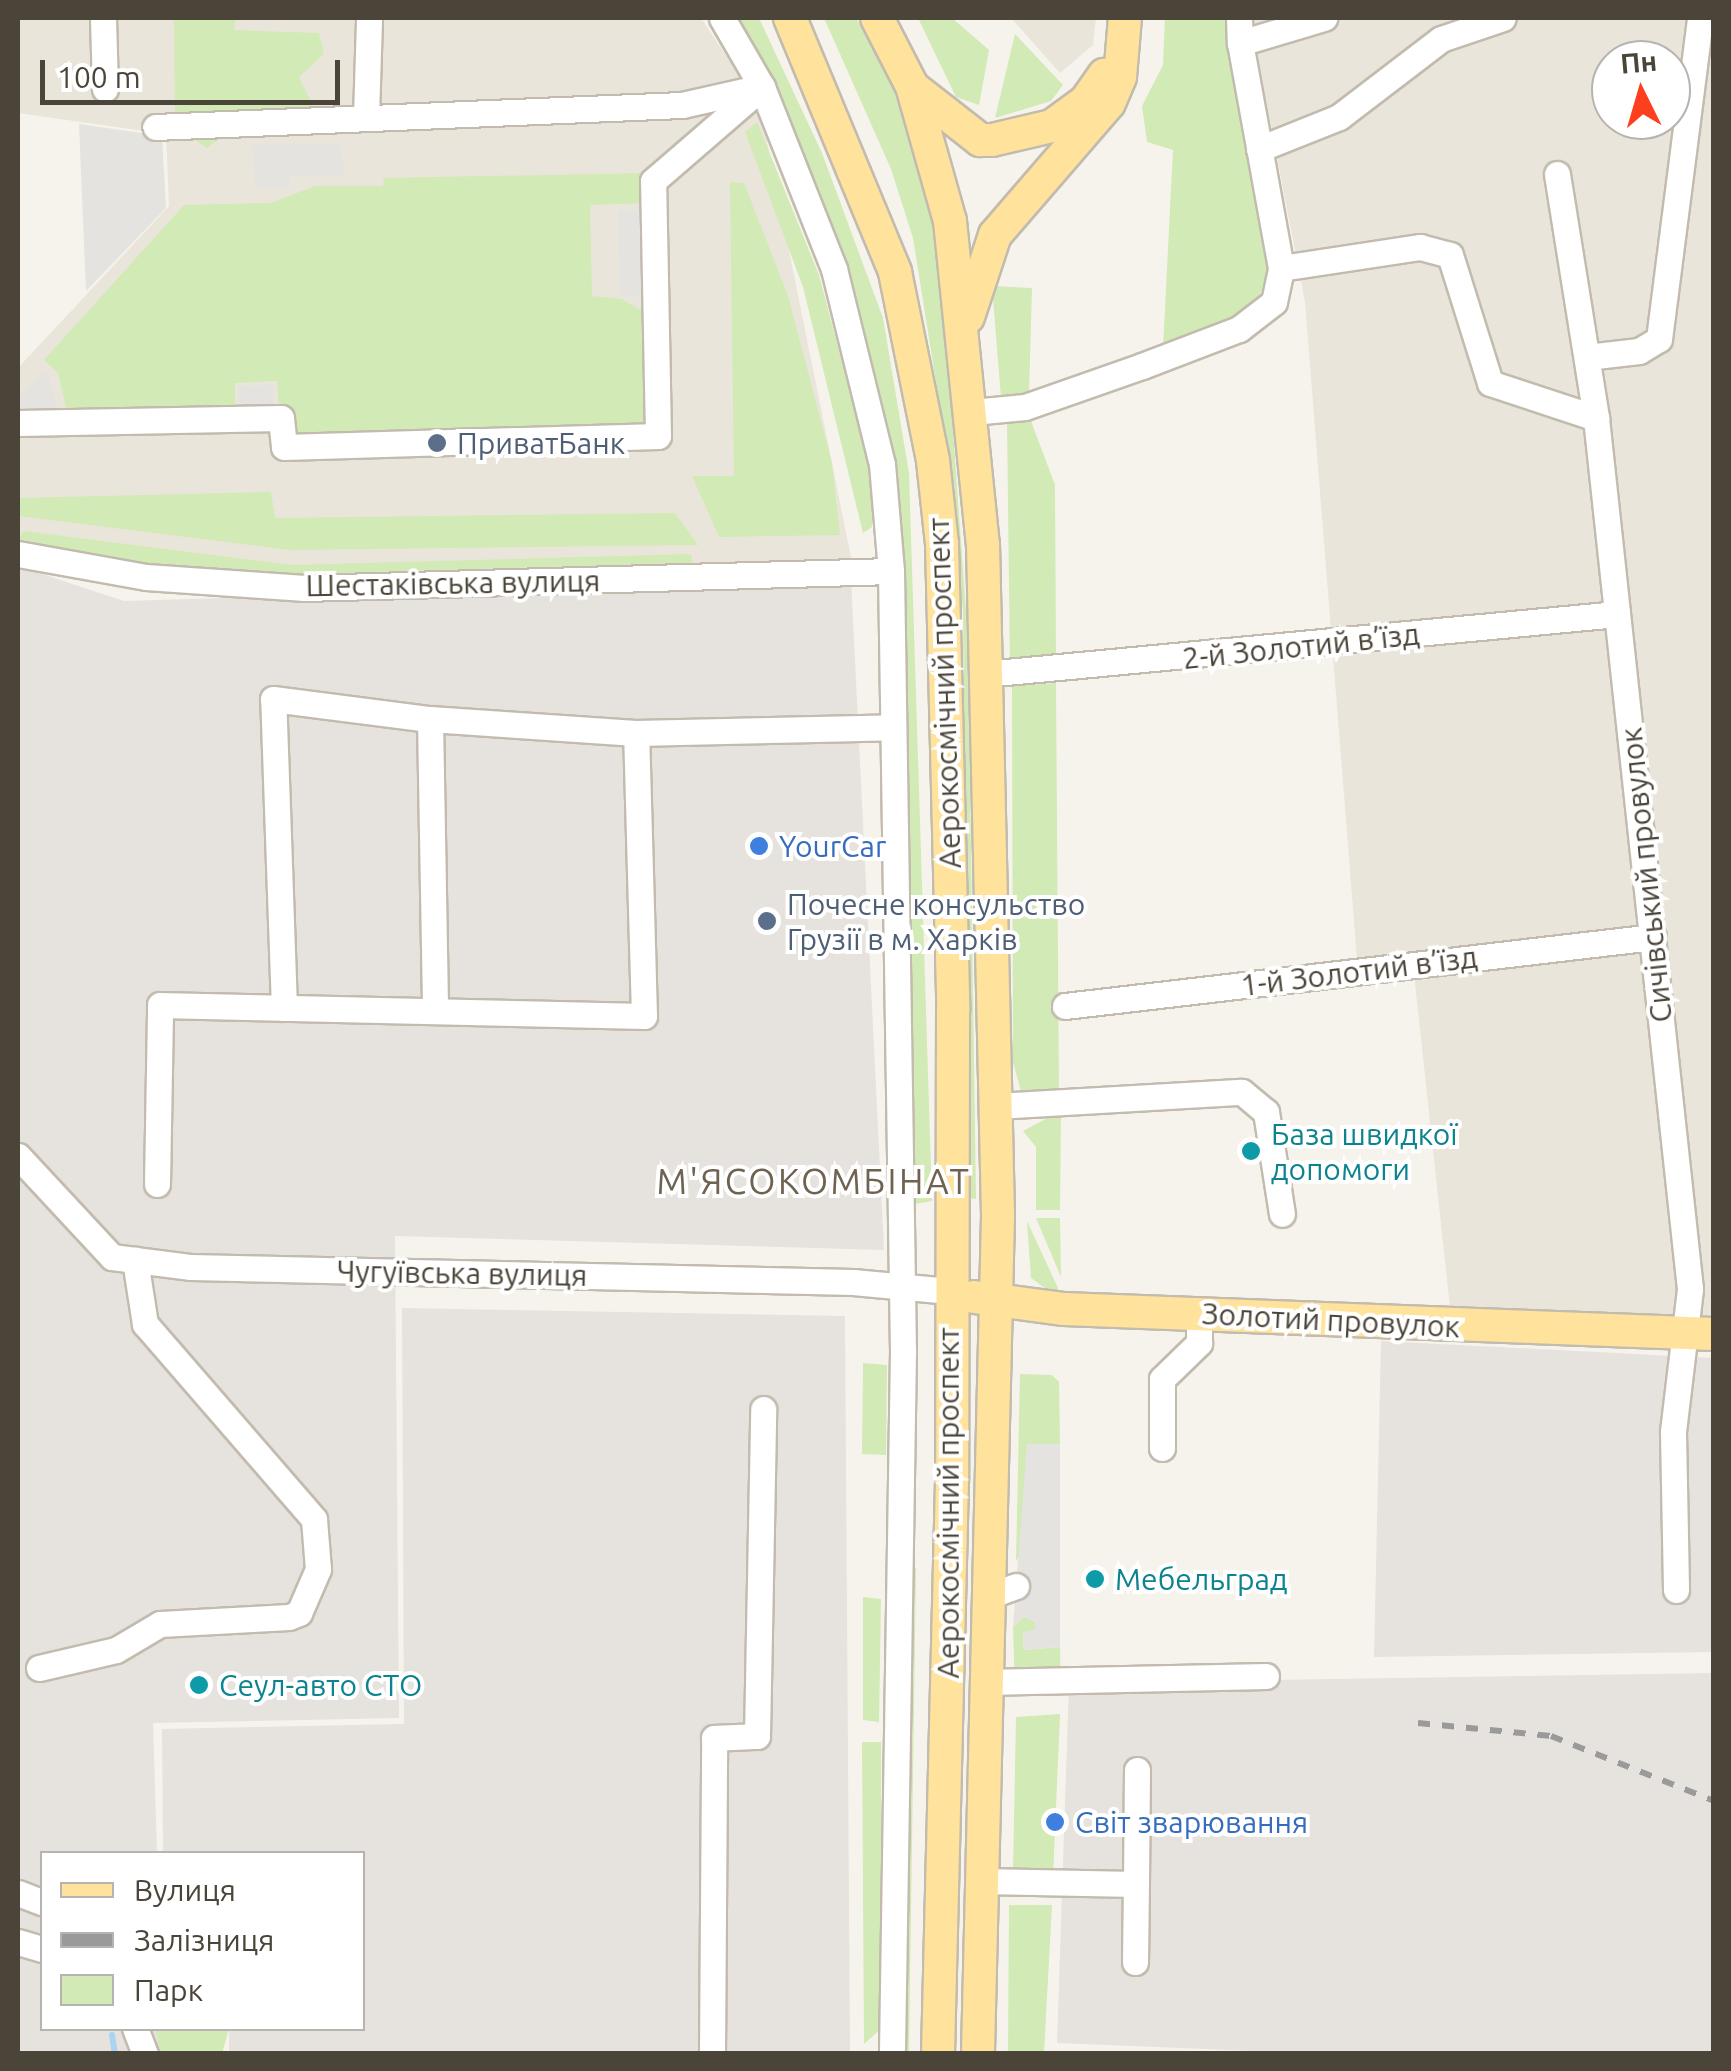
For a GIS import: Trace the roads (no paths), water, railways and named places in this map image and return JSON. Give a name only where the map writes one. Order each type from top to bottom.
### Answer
[{"type":"main road","name":"Аерокосмічний проспект","points":[[790,18],[895,272],[933,462],[942,544],[952,991],[938,2054]]},
{"type":"main road","name":"Аерокосмічний проспект","points":[[877,18],[912,86],[950,220],[972,412],[996,1106],[994,1301],[1001,1592],[984,1682],[978,2054]]},
{"type":"main road","points":[[912,86],[980,140],[1034,134],[1086,101],[1124,24]]},
{"type":"main road","points":[[964,336],[996,235],[1109,103],[1120,77],[1124,24]]},
{"type":"main road","name":"Золотий провулок","points":[[950,1292],[994,1301],[1199,1314],[1698,1333]]},
{"type":"street","points":[[103,18],[106,88]]},
{"type":"street","points":[[366,116],[369,18]]},
{"type":"street","points":[[722,18],[762,87],[834,269],[882,464],[891,571],[902,1284],[892,2054]]},
{"type":"street","points":[[972,412],[1025,406],[1240,329],[1274,302],[1280,268],[1240,30],[1324,18]]},
{"type":"street","points":[[1259,149],[1339,117],[1441,38],[1503,18]]},
{"type":"street","points":[[1587,357],[1640,351],[1660,339],[1700,18]]},
{"type":"street","points":[[155,126],[682,105],[762,87]]},
{"type":"street","points":[[18,423],[281,418],[284,447],[658,436],[653,181],[762,87]]},
{"type":"street","name":"Сичівський провулок","points":[[1557,174],[1596,418],[1690,1289],[1698,1333],[1673,1432],[1676,1590]]},
{"type":"street","points":[[1280,268],[1420,247],[1450,255],[1490,384],[1596,418]]},
{"type":"street","name":"Шестаківська вулиця","points":[[18,554],[146,578],[304,588],[891,571]]},
{"type":"street","name":"2-й Золотий в’їзд","points":[[984,674],[1617,614]]},
{"type":"street","points":[[284,1008],[272,699],[430,719],[636,732],[893,727]]},
{"type":"street","points":[[430,719],[436,1011]]},
{"type":"street","points":[[157,1184],[160,1005],[644,1016],[636,732]]},
{"type":"street","name":"1-й Золотий в’їзд","points":[[1066,1006],[1653,936]]},
{"type":"street","points":[[996,1106],[1242,1092],[1266,1112],[1282,1214]]},
{"type":"street","name":"Чугуївська вулиця","points":[[18,1156],[112,1257],[191,1267],[902,1284],[950,1292]]},
{"type":"street","points":[[39,1668],[116,1650],[160,1624],[299,1613],[318,1569],[314,1518],[145,1324],[135,1260]]},
{"type":"street","points":[[1162,1448],[1162,1380],[1199,1343],[1199,1314]]},
{"type":"street","points":[[712,2054],[714,1738],[757,1736],[762,1409]]},
{"type":"street","points":[[984,1682],[1266,1676]]},
{"type":"street","points":[[1134,1962],[1136,1770]]},
{"type":"street","points":[[982,1881],[1136,1884]]},
{"type":"waterway","points":[[112,2035],[115,2054]]},
{"type":"railway","points":[[1418,1723],[1551,1736],[1714,1801]]},
{"type":"place","name":"ПриватБанк","points":[[437,443]]},
{"type":"place","name":"YourCar","points":[[759,846]]},
{"type":"place","name":"Почесне консульство Грузії в м. Харків","points":[[767,921]]},
{"type":"place","name":"База швидкої допомоги","points":[[1251,1151]]},
{"type":"place","name":"Мебельград","points":[[1095,1579]]},
{"type":"place","name":"Сеул-авто СТО","points":[[199,1685]]},
{"type":"place","name":"Світ зварювання","points":[[1055,1822]]},
{"type":"district","name":"М'ЯСОКОМБІНАТ","points":[[814,1181]]}]
